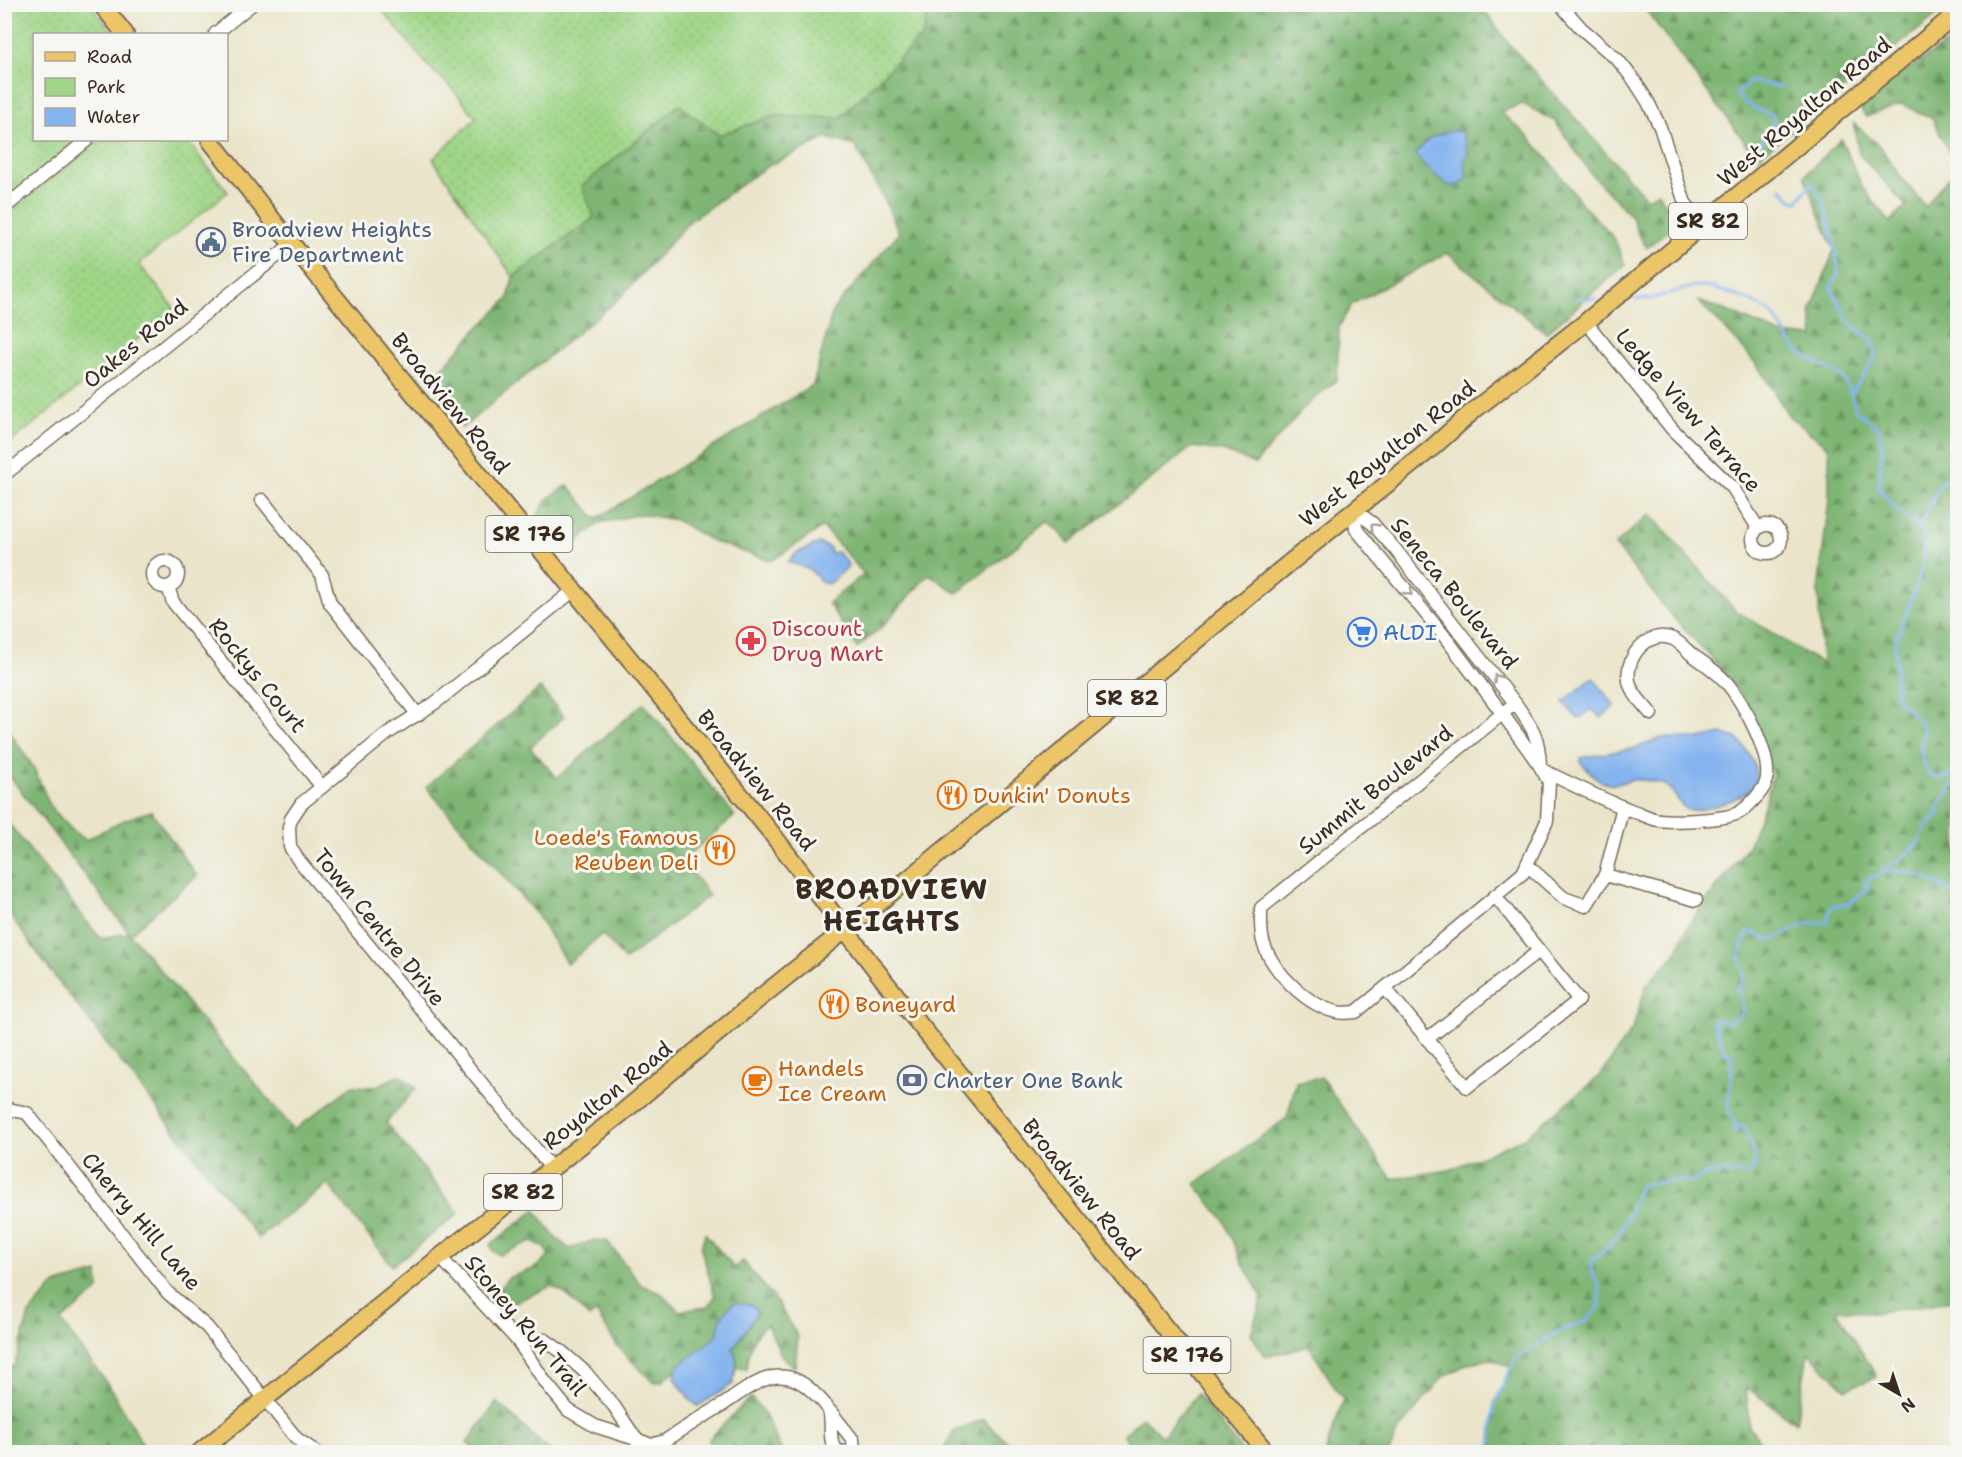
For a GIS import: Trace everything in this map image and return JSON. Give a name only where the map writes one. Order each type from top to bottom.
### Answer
[{"type":"main road","points":[[101,4],[124,33]]},
{"type":"main road","name":"West Royalton Road","points":[[845,929],[1355,511],[1473,411],[1704,225],[1958,12]]},
{"type":"main road","name":"Broadview Road","points":[[211,141],[769,830],[899,1000],[1266,1452]]},
{"type":"main road","name":"Royalton Road","points":[[200,1452],[552,1169],[845,929]]},
{"type":"street","points":[[216,33],[252,4]]},
{"type":"street","points":[[1560,4],[1581,28],[1618,60],[1634,80],[1660,127],[1685,203],[1704,225]]},
{"type":"street","points":[[4,208],[86,141]]},
{"type":"street","name":"Oakes Road","points":[[4,475],[292,244]]},
{"type":"street","name":"Ledge View Terrace","points":[[1586,322],[1669,425],[1733,488],[1758,528]]},
{"type":"street","points":[[262,500],[322,575],[330,603],[418,715]]},
{"type":"street","name":"Seneca Boulevard","points":[[1355,511],[1372,523],[1395,549],[1515,703],[1534,730],[1540,747],[1541,768]]},
{"type":"street","name":"Seneca Boulevard","points":[[1355,511],[1356,529],[1445,637],[1549,782],[1547,821],[1523,873],[1356,1012]]},
{"type":"street","name":"Rockys Court","points":[[168,587],[173,602],[321,787]]},
{"type":"street","name":"Town Centre Drive","points":[[552,1169],[294,854],[289,837],[291,819],[301,804],[388,733],[418,715],[574,590]]},
{"type":"street","points":[[1541,768],[1623,807],[1657,820],[1728,817],[1740,812],[1765,784],[1766,767],[1760,741],[1746,711],[1734,692],[1714,670],[1690,654],[1675,639],[1654,637],[1632,656],[1629,667],[1630,685],[1652,714]]},
{"type":"street","name":"Summit Boulevard","points":[[1356,1012],[1338,1013],[1317,1004],[1285,981],[1264,946],[1261,908],[1515,703]]},
{"type":"street","points":[[1527,865],[1564,898],[1586,906],[1605,875],[1623,807]]},
{"type":"street","points":[[1605,875],[1696,900]]},
{"type":"street","points":[[1385,988],[1467,1087],[1570,1008],[1579,1000],[1495,896]]},
{"type":"street","points":[[1427,1039],[1539,951]]},
{"type":"street","name":"Cherry Hill Lane","points":[[4,1108],[27,1113],[168,1293],[207,1327],[297,1439],[316,1452]]},
{"type":"street","name":"Stoney Run Trail","points":[[440,1257],[517,1340],[546,1383],[568,1410],[595,1426],[651,1445],[665,1441],[749,1386],[764,1379],[783,1375],[802,1382],[830,1411]]},
{"type":"street","points":[[517,1340],[545,1340],[585,1372],[614,1406],[636,1439],[640,1452]]},
{"type":"green space","points":[[5,5],[90,5],[113,33],[33,33],[33,141],[77,141],[5,200]]},
{"type":"green space","points":[[378,5],[928,5],[924,34],[840,118],[774,116],[719,135],[678,106],[594,218],[513,277],[433,159],[476,118],[452,88],[428,66]]},
{"type":"green space","points":[[928,5],[1480,5],[1510,45],[1647,199],[1658,192],[1677,222],[1647,248],[1639,236],[1632,217],[1592,175],[1555,121],[1523,104],[1500,112],[1527,135],[1583,205],[1614,238],[1625,265],[1546,333],[1447,253],[1352,304],[1339,327],[1337,380],[1304,408],[1255,464],[1223,451],[1192,447],[1069,543],[1048,521],[957,593],[929,574],[882,627],[857,648],[828,603],[864,574],[823,527],[771,561],[714,542],[676,520],[641,514],[600,523],[563,554],[534,522],[547,499],[568,485],[596,519],[813,385],[833,310],[899,233],[887,205],[855,146],[827,138],[766,167],[690,221],[621,297],[462,428],[431,381],[477,329],[508,299],[513,277],[594,218],[582,186],[679,105],[719,135],[774,116],[840,118],[924,34]]},
{"type":"green space","points":[[1642,5],[1949,5],[1757,158]]},
{"type":"green space","points":[[1957,36],[1958,169],[1932,118],[1901,104],[1866,117],[1857,104]]},
{"type":"green space","points":[[1854,123],[1881,148],[1926,207],[1939,188],[1957,170],[1957,1300],[1874,1313],[1836,1309],[1877,1377],[1846,1389],[1808,1353],[1796,1423],[1746,1387],[1749,1427],[1769,1452],[1489,1452],[1494,1405],[1511,1367],[1491,1359],[1469,1363],[1443,1377],[1398,1431],[1389,1452],[1325,1452],[1343,1400],[1309,1346],[1266,1357],[1251,1334],[1262,1297],[1245,1268],[1224,1220],[1195,1184],[1287,1118],[1296,1082],[1321,1077],[1392,1179],[1449,1170],[1524,1138],[1600,1076],[1633,1028],[1646,986],[1675,954],[1689,924],[1748,846],[1773,776],[1745,701],[1716,663],[1670,614],[1615,545],[1650,514],[1735,610],[1822,664],[1818,591],[1829,500],[1829,448],[1789,416],[1757,365],[1698,301],[1780,334],[1814,337],[1811,311],[1834,250],[1804,176],[1841,139],[1863,188],[1890,222],[1906,206],[1859,154]]},
{"type":"green space","points":[[99,141],[187,141],[228,192],[139,264],[175,309],[5,447],[5,216]]},
{"type":"green space","points":[[540,688],[564,717],[530,747],[557,778],[644,703],[735,816],[682,860],[709,895],[625,960],[602,934],[567,964],[538,916],[426,787]]},
{"type":"green space","points":[[5,725],[34,768],[50,806],[72,830],[86,840],[124,820],[151,811],[197,876],[130,934],[294,1130],[352,1086],[374,1087],[400,1075],[416,1088],[386,1123],[459,1213],[392,1266],[328,1184],[258,1238],[54,976],[5,908],[5,819],[100,938],[129,933],[5,770]]},
{"type":"green space","points":[[535,1210],[556,1238],[570,1249],[594,1240],[607,1241],[641,1285],[662,1294],[679,1311],[707,1307],[715,1297],[701,1248],[705,1233],[734,1268],[743,1261],[774,1298],[798,1337],[795,1367],[780,1353],[766,1325],[754,1339],[747,1369],[736,1367],[733,1349],[757,1313],[753,1306],[734,1303],[722,1317],[718,1335],[661,1382],[653,1382],[617,1346],[596,1312],[589,1318],[567,1295],[552,1286],[515,1302],[500,1305],[492,1298],[508,1278],[533,1269],[549,1257],[545,1247],[531,1241],[500,1255],[493,1251],[490,1245]]},
{"type":"green space","points":[[98,1273],[99,1290],[61,1321],[111,1389],[147,1452],[5,1452],[5,1372],[15,1364],[29,1314],[54,1285]]},
{"type":"green space","points":[[1197,1394],[1243,1452],[1137,1452],[1123,1435],[1142,1417],[1162,1437]]},
{"type":"green space","points":[[751,1397],[765,1415],[782,1452],[711,1452],[709,1439]]},
{"type":"green space","points":[[497,1402],[553,1452],[477,1452],[467,1443]]},
{"type":"green space","points":[[983,1419],[1018,1452],[942,1452],[953,1432]]},
{"type":"water","points":[[1452,131],[1462,132],[1468,153],[1464,165],[1468,177],[1458,185],[1449,186],[1424,166],[1416,154],[1431,138]]},
{"type":"water","points":[[819,543],[830,548],[830,553],[837,552],[847,562],[848,567],[828,584],[821,582],[807,569],[788,562],[797,553]]},
{"type":"water","points":[[1593,678],[1615,706],[1601,718],[1592,709],[1578,719],[1563,702]]},
{"type":"water","points":[[1722,734],[1737,738],[1741,742],[1752,759],[1756,777],[1754,783],[1744,794],[1704,809],[1688,810],[1663,784],[1647,780],[1631,780],[1620,784],[1605,783],[1580,762],[1580,758],[1636,748],[1661,738],[1703,738]]},
{"type":"water","points":[[734,1303],[753,1305],[757,1313],[733,1349],[737,1363],[733,1384],[698,1406],[690,1400],[675,1378],[677,1367],[718,1335],[722,1317]]},
{"type":"waterway","points":[[1756,149],[1773,124],[1773,114],[1753,108],[1736,94],[1751,81],[1781,87]]},
{"type":"waterway","points":[[1781,188],[1792,200],[1798,201],[1811,184],[1816,189],[1829,221],[1838,265],[1838,275],[1831,287],[1848,321],[1873,341],[1875,359],[1851,394]]},
{"type":"waterway","points":[[1636,299],[1649,299],[1695,286],[1713,288],[1746,299],[1771,312],[1797,351],[1841,376],[1849,388],[1856,411],[1879,428],[1882,448],[1879,489],[1897,510],[1923,532],[1924,560],[1895,642],[1896,693],[1899,702],[1909,709],[1921,724],[1924,733],[1920,747],[1923,751],[1921,759],[1929,774],[1938,778],[1950,777],[1951,772],[1958,775]]},
{"type":"waterway","points":[[1579,299],[1595,299]]},
{"type":"waterway","points":[[1919,528],[1939,486],[1958,467]]},
{"type":"waterway","points":[[1489,1452],[1494,1405],[1515,1359],[1557,1332],[1586,1321],[1600,1306],[1599,1285],[1591,1272],[1591,1261],[1601,1254],[1616,1237],[1628,1217],[1641,1184],[1696,1180],[1713,1173],[1746,1175],[1753,1169],[1754,1157],[1745,1127],[1736,1128],[1737,1131],[1734,1129],[1735,1122],[1728,1109],[1732,1070],[1731,1054],[1725,1052],[1713,1021],[1727,1023],[1741,1015],[1743,1007],[1739,991],[1736,991],[1745,972],[1739,958],[1743,941],[1749,931],[1762,939],[1774,939],[1805,924],[1827,922],[1831,907],[1850,903],[1869,887],[1864,885],[1868,879],[1880,875],[1917,843],[1928,825],[1938,817],[1938,805],[1958,776]]},
{"type":"waterway","points":[[1884,871],[1913,872],[1958,894]]},
{"type":"place","name":"Broadview Heights Fire Department","points":[[211,242]]},
{"type":"place","name":"ALDI","points":[[1362,632]]},
{"type":"place","name":"Discount Drug Mart","points":[[751,641]]},
{"type":"place","name":"Dunkin' Donuts","points":[[952,795]]},
{"type":"place","name":"Loede's Famous Reuben Deli","points":[[720,850]]},
{"type":"place","name":"Boneyard","points":[[834,1004]]},
{"type":"place","name":"Charter One Bank","points":[[912,1080]]},
{"type":"place","name":"Handels Ice Cream","points":[[757,1081]]},
{"type":"district","name":"BROADVIEW HEIGHTS","points":[[892,905]]}]
